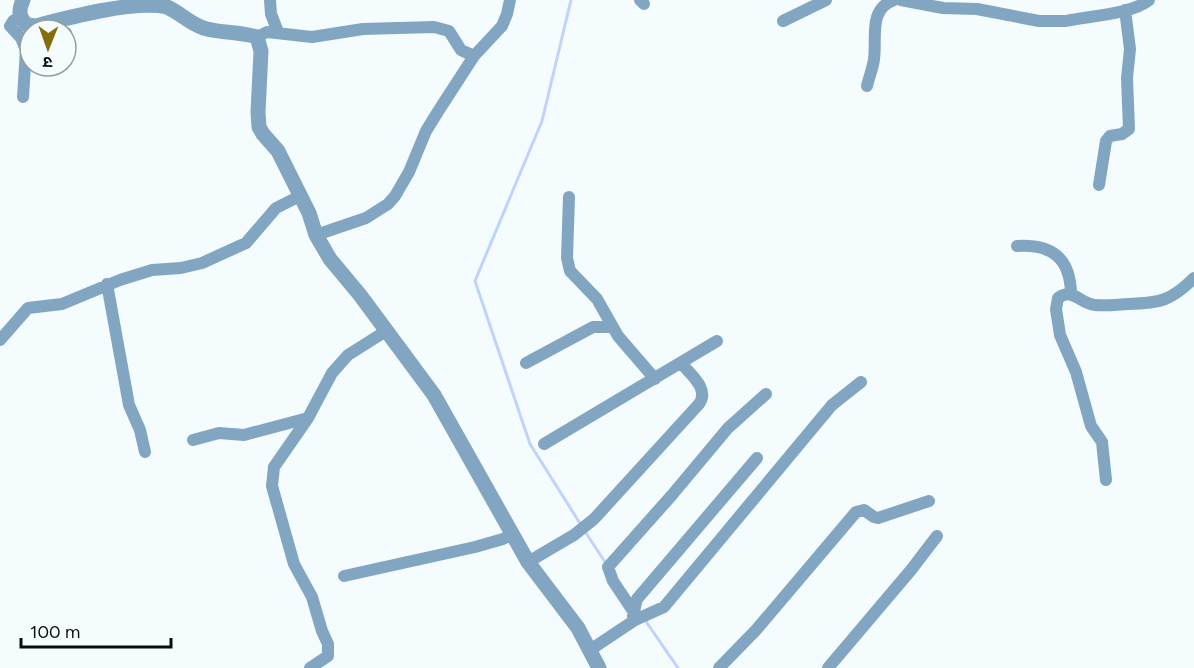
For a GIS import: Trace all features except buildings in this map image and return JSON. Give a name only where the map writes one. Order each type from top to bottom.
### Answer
[{"type":"street","points":[[22,0],[20,17],[10,26],[21,38],[26,50],[23,97]]},
{"type":"street","points":[[270,0],[271,14],[278,32]]},
{"type":"street","points":[[316,235],[366,218],[388,204],[409,172],[426,131],[474,56],[502,26],[510,0]]},
{"type":"street","points":[[783,21],[826,0]]},
{"type":"street","points":[[867,86],[874,59],[876,17],[882,7],[894,0]]},
{"type":"street","points":[[901,0],[943,9],[987,10],[1039,21],[1066,21],[1125,10],[1138,7],[1149,0]]},
{"type":"street","points":[[72,18],[125,3],[141,2],[167,6],[192,23],[206,29],[244,33],[257,38]]},
{"type":"street","points":[[1099,185],[1106,141],[1110,136],[1126,133],[1129,129],[1127,78],[1130,49],[1125,10]]},
{"type":"street","points":[[257,38],[267,32],[312,37],[363,29],[434,27],[449,31],[461,50],[474,56]]},
{"type":"street","points":[[257,38],[261,51],[258,112],[260,127],[278,151],[309,213],[316,235],[330,259],[434,395],[528,562],[578,628],[599,668]]},
{"type":"street","points":[[0,340],[28,308],[62,304],[107,285],[152,270],[181,268],[202,263],[240,247],[250,240],[276,208],[300,196]]},
{"type":"street","points":[[569,197],[568,266],[573,276],[597,298],[612,327],[655,379]]},
{"type":"street","points":[[1017,246],[1031,245],[1045,248],[1055,254],[1069,273],[1071,293]]},
{"type":"street","points":[[1106,480],[1102,442],[1091,426],[1076,372],[1058,329],[1057,301],[1060,296],[1071,293],[1095,305],[1150,303],[1167,300],[1176,295],[1194,278]]},
{"type":"street","points":[[107,285],[129,405],[140,430],[145,452]]},
{"type":"street","points":[[526,363],[593,327],[612,327]]},
{"type":"street","points":[[310,668],[328,656],[329,648],[312,597],[294,564],[272,486],[274,467],[308,418],[340,363],[386,331]]},
{"type":"street","points":[[544,444],[717,341]]},
{"type":"street","points":[[528,562],[587,525],[621,492],[703,398],[703,390],[681,363]]},
{"type":"street","points":[[590,650],[633,616],[664,607],[832,405],[861,382]]},
{"type":"street","points":[[633,616],[613,581],[608,567],[728,429],[766,394]]},
{"type":"street","points":[[193,440],[219,433],[244,435],[308,418]]},
{"type":"street","points":[[633,616],[637,599],[757,458]]},
{"type":"street","points":[[719,668],[756,630],[856,512],[864,510],[878,518],[929,501]]},
{"type":"street","points":[[344,576],[475,547],[513,534]]},
{"type":"street","points":[[828,668],[918,562],[937,536]]},
{"type":"waterway","points":[[571,0],[542,121],[475,281],[530,444],[581,525]]},
{"type":"waterway","points":[[584,530],[607,565]]},
{"type":"waterway","points":[[645,620],[678,668]]}]
